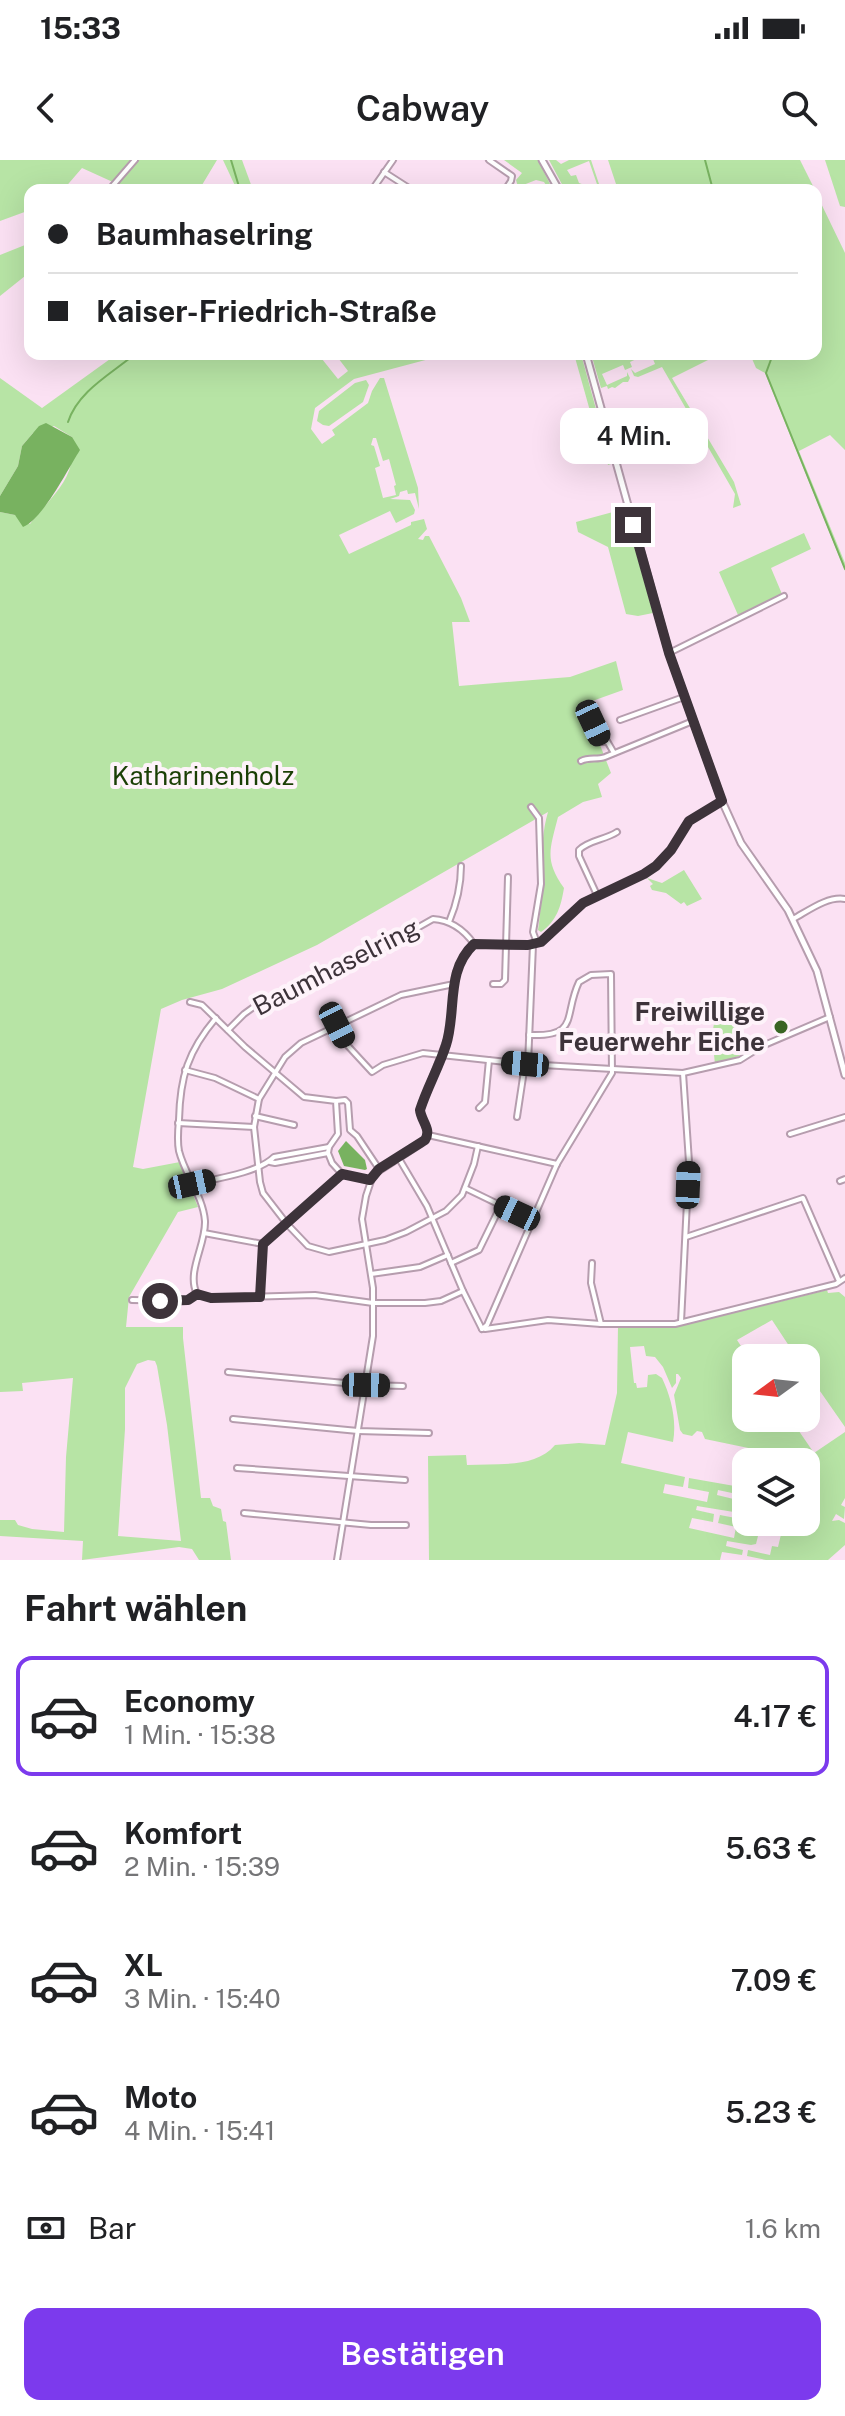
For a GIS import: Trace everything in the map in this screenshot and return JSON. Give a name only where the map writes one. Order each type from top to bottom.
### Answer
[{"type":"street","points":[[114,184],[135,160]]},
{"type":"street","points":[[376,184],[393,160]]},
{"type":"street","points":[[489,160],[512,176],[509,184]]},
{"type":"street","points":[[542,160],[556,184]]},
{"type":"street","points":[[384,172],[402,184]]},
{"type":"street","points":[[588,360],[684,697],[722,801],[748,855],[793,919],[817,971],[845,1075]]},
{"type":"street","points":[[669,653],[784,596]]},
{"type":"street","points":[[620,720],[684,697]]},
{"type":"street","points":[[593,708],[596,718],[593,723],[602,742],[607,741],[614,753]]},
{"type":"street","points":[[581,761],[614,753],[693,721]]},
{"type":"street","points":[[428,1135],[420,1110],[443,1055],[452,1019],[454,984],[461,961],[474,944],[535,944],[551,935],[572,911],[656,866],[671,850],[689,821],[722,801]]},
{"type":"street","points":[[517,1117],[529,1035],[535,944],[533,932],[541,884],[539,818],[531,807]]},
{"type":"street","points":[[597,895],[579,850],[583,845],[609,838],[617,832]]},
{"type":"street","name":"Baumhaselring","points":[[449,922],[461,885],[461,866]]},
{"type":"street","points":[[493,984],[501,984],[505,980],[508,877]]},
{"type":"street","points":[[793,919],[828,900],[845,899]]},
{"type":"street","name":"Baumhaselring","points":[[228,1030],[255,1006],[356,963],[426,921],[449,922],[474,944]]},
{"type":"street","points":[[482,1329],[487,1325],[557,1164],[612,1070],[611,974],[591,975],[579,982],[568,1022],[559,1032],[550,1036],[529,1035]]},
{"type":"street","points":[[454,984],[401,995],[295,1046],[259,1099],[254,1127],[258,1166],[263,1193],[308,1246],[320,1251],[343,1250],[396,1237],[454,1204],[465,1188],[478,1146]]},
{"type":"street","points":[[190,1002],[202,1005],[304,1097],[345,1100],[348,1103],[350,1130],[379,1169]]},
{"type":"street","points":[[337,1025],[348,1046],[372,1072],[415,1054],[683,1073],[740,1060],[762,1046],[830,1017]]},
{"type":"street","name":"Baumhaselring","points":[[197,1294],[193,1281],[204,1233],[203,1212],[180,1152],[179,1095],[185,1070],[198,1041],[216,1018]]},
{"type":"street","points":[[479,1108],[485,1102],[489,1060]]},
{"type":"street","points":[[185,1070],[215,1078],[259,1099]]},
{"type":"street","points":[[681,1323],[689,1162],[683,1073]]},
{"type":"street","points":[[336,1101],[338,1134],[329,1150],[332,1163],[342,1174],[370,1180]]},
{"type":"street","points":[[255,1116],[294,1125]]},
{"type":"street","points":[[790,1134],[845,1117]]},
{"type":"street","points":[[178,1123],[254,1127]]},
{"type":"street","points":[[428,1135],[557,1164]]},
{"type":"street","points":[[337,1560],[373,1336],[371,1274],[362,1219],[370,1180],[379,1169],[421,1144],[428,1135]]},
{"type":"street","points":[[192,1184],[229,1176],[270,1162],[274,1157],[329,1150]]},
{"type":"street","points":[[398,1157],[432,1218],[482,1329]]},
{"type":"street","points":[[260,1297],[263,1244],[342,1174]]},
{"type":"street","points":[[465,1188],[533,1221]]},
{"type":"street","points":[[482,1329],[548,1320],[601,1324],[681,1323],[842,1280],[803,1198],[686,1237]]},
{"type":"street","points":[[451,1263],[479,1250],[501,1205]]},
{"type":"street","points":[[204,1233],[263,1244]]},
{"type":"street","points":[[371,1274],[420,1267],[448,1255]]},
{"type":"street","points":[[592,1263],[591,1283],[601,1324]]},
{"type":"street","points":[[132,1300],[182,1301],[197,1294],[211,1298],[315,1295],[373,1303],[441,1301],[463,1291]]},
{"type":"street","points":[[228,1372],[403,1386]]},
{"type":"street","points":[[233,1419],[358,1431],[429,1433]]},
{"type":"street","points":[[237,1468],[405,1480]]},
{"type":"street","points":[[244,1513],[406,1525]]},
{"type":"green space","points":[[0,160],[217,160],[203,184],[114,184],[82,168],[68,184],[24,184],[24,212],[0,221]]},
{"type":"green space","points":[[223,160],[242,160],[251,184],[234,184]]},
{"type":"green space","points":[[504,160],[538,160],[550,184],[536,180],[517,184],[516,180],[522,173]]},
{"type":"green space","points":[[549,160],[561,164],[569,160],[591,160],[599,184],[589,161],[567,170],[571,176],[576,175],[582,184],[562,184]]},
{"type":"green space","points":[[608,160],[800,160],[812,184],[616,184]]},
{"type":"green space","points":[[825,160],[845,160],[845,207],[840,206]]},
{"type":"green space","points":[[822,205],[845,253],[845,450],[830,435],[799,451],[845,563],[845,571],[765,373],[756,368],[753,360],[822,360]]},
{"type":"green space","points":[[24,245],[24,277],[0,296],[0,255]]},
{"type":"green space","name":"Katharinenholz","points":[[109,360],[323,360],[338,379],[348,371],[340,360],[425,360],[354,379],[315,408],[311,429],[322,444],[335,435],[332,430],[368,403],[380,378],[384,378],[418,488],[419,509],[415,493],[408,494],[407,490],[390,499],[410,500],[414,514],[396,523],[390,511],[339,535],[349,554],[411,525],[411,522],[424,519],[427,529],[418,539],[429,536],[470,622],[452,622],[459,686],[570,677],[616,661],[623,690],[584,704],[611,773],[598,784],[602,797],[583,802],[558,817],[550,854],[564,888],[557,913],[541,932],[538,930],[542,855],[548,812],[317,945],[222,989],[161,1009],[133,1167],[143,1169],[180,1162],[198,1207],[178,1212],[129,1297],[126,1327],[183,1327],[201,1498],[210,1498],[213,1506],[221,1509],[223,1521],[226,1522],[231,1560],[199,1560],[192,1549],[179,1547],[82,1560],[83,1541],[0,1536],[0,1520],[15,1520],[18,1525],[32,1529],[64,1532],[73,1378],[22,1383],[23,1391],[0,1392],[0,512],[15,515],[30,524],[64,481],[71,464],[72,437],[54,426],[33,433],[22,446],[18,466],[0,496],[0,378],[42,408]],"holes":[[[373,438],[376,438],[383,461],[389,459],[396,495],[383,498],[375,468],[380,466],[371,445]],[[155,1361],[167,1425],[181,1541],[118,1536],[125,1388],[137,1364]]]},
{"type":"green space","points":[[576,360],[583,360],[611,464],[608,465],[596,419],[592,418]]},
{"type":"green space","points":[[593,360],[634,360],[630,362],[632,367],[625,370],[623,365],[602,374],[607,385],[627,376],[627,372],[628,382],[615,388],[601,388]]},
{"type":"green space","points":[[653,360],[708,360],[672,378],[734,482],[741,505],[733,508],[735,494],[662,367],[638,377],[631,369],[635,373],[655,364]]},
{"type":"green space","points":[[366,380],[369,385],[363,402],[329,426],[317,421],[319,411],[355,383]]},
{"type":"green space","points":[[624,509],[653,613],[638,616],[626,614],[608,547],[578,532],[576,522]]},
{"type":"green space","points":[[804,533],[811,549],[771,568],[782,594],[738,615],[719,572]]},
{"type":"green space","points":[[684,870],[702,899],[687,906],[666,893],[652,890],[650,886],[653,884],[647,878],[662,883]]},
{"type":"green space","points":[[734,1010],[748,1050],[715,1064],[712,1036],[715,1017]]},
{"type":"green space","points":[[827,1290],[828,1293],[839,1292],[845,1297],[845,1427],[820,1391],[820,1344],[788,1344],[772,1320],[737,1340],[740,1344],[732,1344],[732,1432],[800,1432],[811,1448],[748,1448],[705,1439],[702,1432],[697,1431],[692,1436],[683,1434],[674,1395],[681,1378],[676,1374],[676,1383],[672,1388],[663,1367],[655,1357],[646,1356],[644,1346],[630,1347],[637,1388],[647,1387],[648,1375],[656,1374],[662,1378],[672,1409],[673,1442],[628,1432],[621,1463],[685,1477],[683,1487],[665,1484],[663,1493],[707,1502],[709,1492],[688,1488],[689,1478],[732,1486],[732,1493],[718,1490],[717,1495],[732,1499],[732,1512],[697,1506],[696,1510],[714,1514],[713,1522],[692,1518],[689,1528],[734,1538],[758,1536],[756,1544],[727,1541],[726,1546],[743,1550],[742,1555],[722,1552],[720,1560],[429,1560],[428,1456],[466,1455],[467,1465],[502,1464],[537,1458],[555,1445],[605,1445],[617,1393],[618,1325],[680,1326]]},
{"type":"green space","points":[[845,1432],[845,1498],[841,1505],[845,1507],[844,1519],[836,1514],[832,1521],[845,1523],[845,1545],[828,1560],[766,1560],[747,1556],[748,1550],[770,1555],[772,1546],[778,1547],[781,1536],[820,1536],[820,1449]]},
{"type":"green space","points":[[720,1515],[732,1517],[732,1526],[718,1523]]},
{"type":"shaded area","points":[[46,423],[72,437],[80,450],[47,504],[23,527],[15,515],[0,512],[0,496],[18,466],[22,446],[39,426]]},
{"type":"shaded area","points":[[346,1141],[365,1160],[367,1169],[344,1166],[338,1151]]},
{"type":"waterway","points":[[231,160],[238,184]]},
{"type":"waterway","points":[[705,160],[711,184]]},
{"type":"waterway","points":[[68,422],[87,392],[127,360]]},
{"type":"waterway","points":[[771,360],[766,373],[845,569]]},
{"type":"place","name":"Freiwillige Feuerwehr Eiche","points":[[781,1027]]},
{"type":"route","points":[[160,1301],[188,1300],[197,1294],[211,1298],[260,1297],[263,1244],[342,1174],[370,1180],[379,1169],[421,1144],[428,1135],[420,1110],[446,1047],[456,972],[468,950],[474,944],[533,945],[541,942],[583,903],[656,866],[671,850],[689,821],[722,801],[669,653],[633,525]]}]
